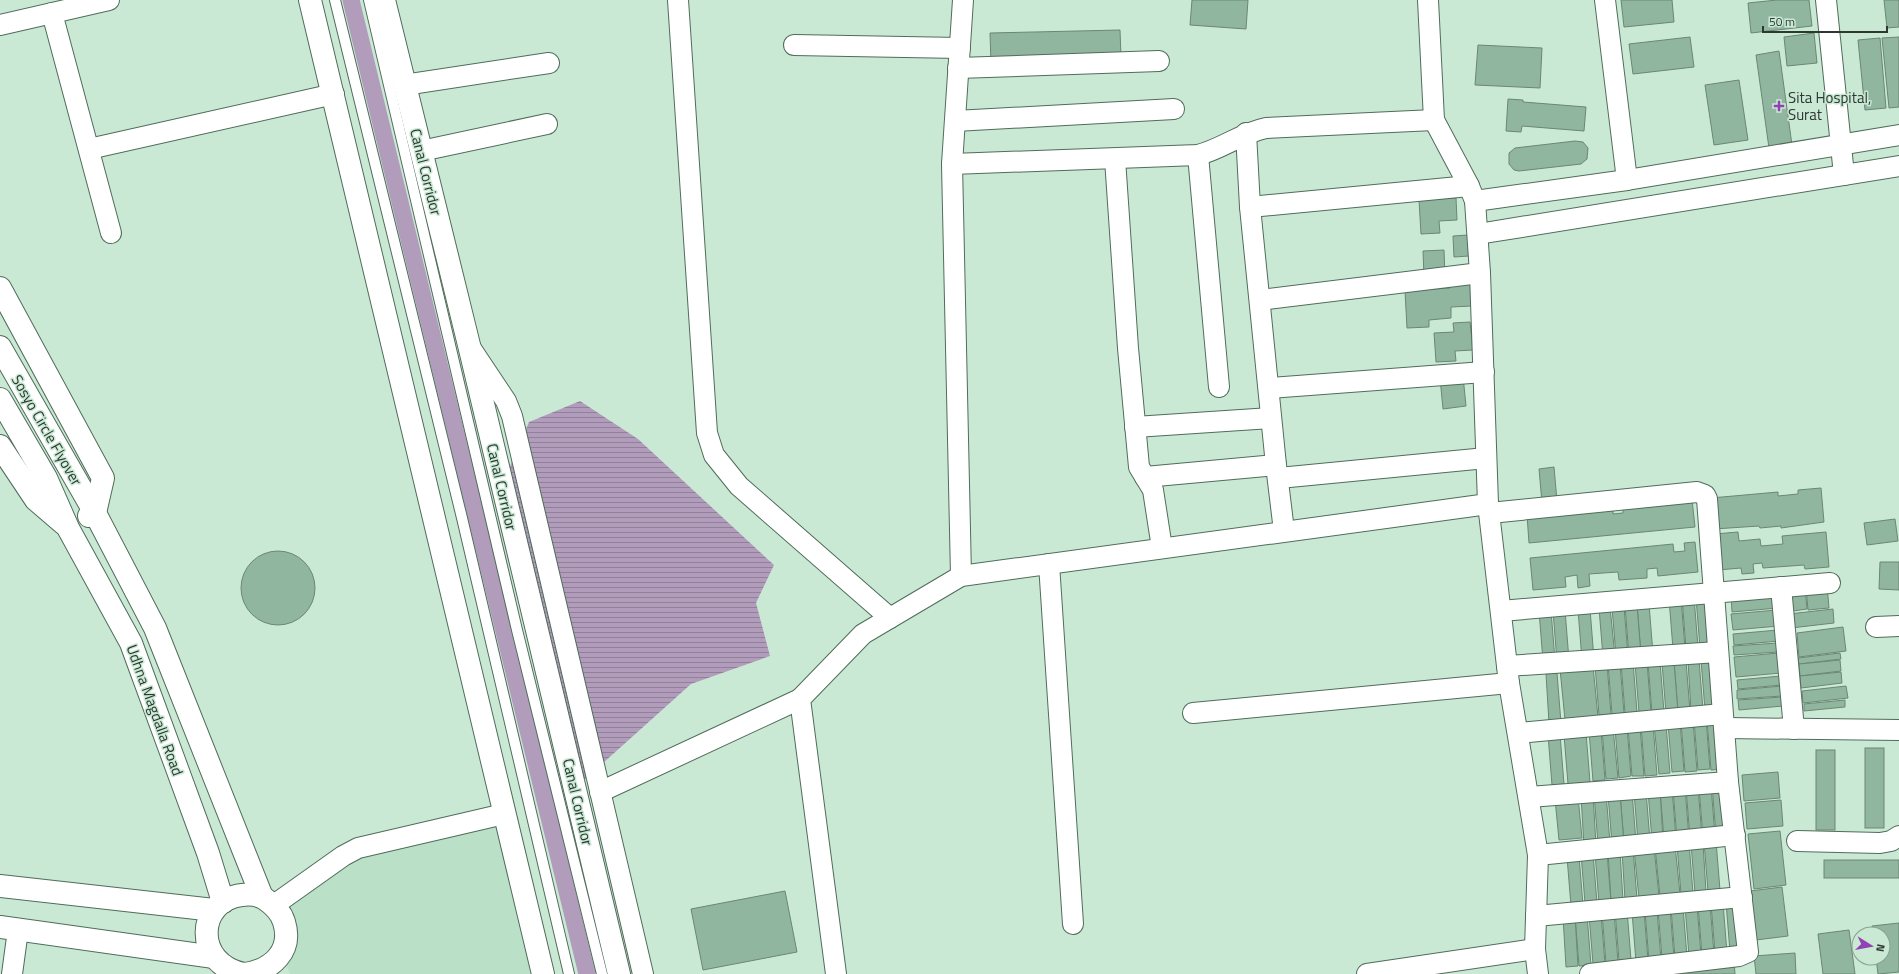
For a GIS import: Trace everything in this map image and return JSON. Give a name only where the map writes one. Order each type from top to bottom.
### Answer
[{"type":"street","points":[[0,25],[63,7],[109,0]]},
{"type":"street","points":[[310,0],[334,94],[543,974]]},
{"type":"street","name":"Canal Corridor","points":[[384,0],[469,345],[619,974]]},
{"type":"street","points":[[678,0],[707,433],[714,454],[739,486],[890,618]]},
{"type":"street","points":[[961,576],[952,164],[963,0]]},
{"type":"street","points":[[1428,0],[1434,120],[1472,194],[1478,234],[1489,508],[1508,674],[1538,855],[1535,950],[1538,974]]},
{"type":"street","points":[[1605,0],[1627,180]]},
{"type":"street","points":[[1826,0],[1844,175]]},
{"type":"street","points":[[63,7],[89,149],[111,233]]},
{"type":"street","points":[[794,45],[960,48]]},
{"type":"street","points":[[958,68],[1159,61]]},
{"type":"street","points":[[404,85],[549,63]]},
{"type":"street","points":[[89,149],[334,94]]},
{"type":"street","points":[[955,121],[1174,109]]},
{"type":"street","points":[[952,164],[1198,155],[1207,153],[1246,133],[1266,128],[1434,120]]},
{"type":"street","points":[[421,151],[547,124]]},
{"type":"street","points":[[1246,133],[1250,207],[1284,531]]},
{"type":"street","points":[[1250,207],[1472,194],[1627,180],[1899,135]]},
{"type":"street","points":[[1198,155],[1219,387]]},
{"type":"street","points":[[1115,159],[1139,467],[1153,490],[1162,548]]},
{"type":"street","points":[[1478,234],[1899,166]]},
{"type":"street","points":[[1260,300],[1480,273]]},
{"type":"street","points":[[0,288],[103,478],[95,513],[68,528],[36,500],[0,446]]},
{"type":"street","points":[[469,345],[506,401],[512,416],[644,974]]},
{"type":"street","name":"Sosyo Circle Flyover","points":[[0,347],[95,513],[155,628],[268,901]]},
{"type":"street","points":[[1269,388],[1484,372]]},
{"type":"street","name":"Sosyo Circle Flyover","points":[[0,399],[46,478],[68,528]]},
{"type":"street","points":[[1136,427],[1271,418]]},
{"type":"street","points":[[1145,476],[1277,471],[1486,458]]},
{"type":"street","points":[[600,792],[800,699],[863,634],[961,576],[1284,531],[1489,508],[1702,493],[1706,498],[1728,782],[1748,952],[1745,955],[1590,974]]},
{"type":"street","name":"Udhna Magdalla Road","points":[[68,528],[131,643],[208,853],[218,906]]},
{"type":"street","points":[[1049,564],[1073,924]]},
{"type":"street","points":[[1501,611],[1830,583]]},
{"type":"street","points":[[1781,587],[1794,729]]},
{"type":"street","points":[[1876,627],[1899,626]]},
{"type":"street","points":[[1193,713],[1508,674],[1718,652]]},
{"type":"street","points":[[800,699],[836,974]]},
{"type":"street","points":[[1518,733],[1723,721],[1794,729],[1899,730]]},
{"type":"street","points":[[1529,797],[1728,782]]},
{"type":"street","points":[[268,901],[358,848],[504,814]]},
{"type":"street","points":[[1538,855],[1735,835]]},
{"type":"street","points":[[1798,841],[1880,843],[1891,841],[1899,836]]},
{"type":"street","points":[[0,886],[218,906]]},
{"type":"street","points":[[12,974],[9,928],[218,965],[232,972],[245,974],[258,972],[270,966],[284,965],[286,929],[282,916],[268,901],[249,894],[235,896],[218,906],[209,921],[206,934],[208,946],[218,965]]},
{"type":"street","points":[[1536,916],[1742,897]]},
{"type":"street","points":[[1367,974],[1407,971],[1535,950]]},
{"type":"lane","points":[[335,0],[462,518],[569,974]]},
{"type":"lane","points":[[369,0],[515,622],[602,974]]},
{"type":"shaded area","points":[[580,401],[638,439],[774,565],[756,603],[770,656],[691,684],[573,790],[508,471],[529,422]]},
{"type":"shaded area","points":[[500,819],[540,974],[290,974],[283,957],[279,906],[346,859]]},
{"type":"building","points":[[1192,0],[1248,0],[1246,29],[1190,25]]},
{"type":"building","points":[[1621,0],[1672,0],[1674,22],[1624,27]]},
{"type":"building","points":[[1777,0],[1809,0],[1812,26],[1751,33],[1748,3]]},
{"type":"building","points":[[1884,0],[1899,0],[1899,27],[1887,28]]},
{"type":"building","points":[[1120,30],[1121,57],[991,64],[990,33]]},
{"type":"building","points":[[1814,33],[1817,63],[1787,66],[1784,37]]},
{"type":"building","points":[[1690,37],[1694,67],[1633,74],[1629,44]]},
{"type":"building","points":[[1899,37],[1899,107],[1889,108],[1882,38]]},
{"type":"building","points":[[1880,38],[1886,108],[1865,110],[1858,40]]},
{"type":"building","points":[[1478,45],[1542,48],[1540,88],[1475,85]]},
{"type":"building","points":[[1779,51],[1792,145],[1769,148],[1756,55]]},
{"type":"building","points":[[1739,80],[1748,140],[1714,145],[1705,85]]},
{"type":"building","points":[[1508,99],[1523,100],[1523,102],[1586,107],[1584,131],[1522,126],[1521,132],[1506,131]]},
{"type":"building","points":[[1575,141],[1583,142],[1588,148],[1587,159],[1581,164],[1519,171],[1514,170],[1509,164],[1509,153],[1515,148]]},
{"type":"building","points":[[1456,198],[1457,220],[1439,221],[1440,233],[1421,234],[1419,200]]},
{"type":"building","points":[[1468,235],[1469,256],[1454,257],[1453,236]]},
{"type":"building","points":[[1444,250],[1445,276],[1424,277],[1423,251]]},
{"type":"building","points":[[1470,277],[1472,306],[1451,307],[1451,318],[1429,320],[1429,327],[1407,328],[1405,291],[1450,288],[1449,278]]},
{"type":"building","points":[[1470,322],[1473,350],[1455,351],[1456,361],[1436,362],[1434,333],[1454,332],[1453,323]]},
{"type":"building","points":[[1463,376],[1466,406],[1443,409],[1440,378]]},
{"type":"building","points":[[1554,467],[1557,501],[1542,503],[1539,469]]},
{"type":"building","points":[[1821,488],[1824,522],[1781,528],[1781,526],[1760,528],[1759,526],[1714,529],[1711,498],[1778,492],[1778,496],[1798,494],[1798,490]]},
{"type":"building","points":[[1692,499],[1695,527],[1529,543],[1527,515],[1613,507],[1613,514],[1623,513],[1623,506]]},
{"type":"building","points":[[1895,519],[1898,541],[1867,545],[1864,523]]},
{"type":"building","points":[[1738,532],[1739,541],[1760,539],[1761,546],[1783,544],[1782,536],[1826,532],[1829,567],[1805,569],[1804,565],[1763,568],[1762,563],[1753,564],[1754,573],[1742,574],[1741,568],[1718,570],[1715,534]]},
{"type":"building","points":[[1695,542],[1698,572],[1658,576],[1657,568],[1647,569],[1647,578],[1619,580],[1618,572],[1589,574],[1590,586],[1578,588],[1577,575],[1565,577],[1566,587],[1533,590],[1530,558],[1673,544],[1674,552],[1685,551],[1684,543]]},
{"type":"building","points":[[271,551],[285,551],[292,553],[305,561],[313,574],[315,588],[313,602],[305,615],[292,623],[285,625],[271,625],[264,623],[251,615],[243,602],[241,595],[241,581],[243,574],[251,561],[264,553]]},
{"type":"building","points":[[1880,562],[1899,562],[1899,590],[1879,589]]},
{"type":"building","points":[[1827,585],[1829,608],[1808,610],[1806,587]]},
{"type":"building","points":[[1805,587],[1807,609],[1786,612],[1784,589]]},
{"type":"building","points":[[1777,592],[1778,608],[1732,612],[1731,596]]},
{"type":"building","points":[[1694,597],[1698,647],[1686,648],[1682,598]]},
{"type":"building","points":[[1708,597],[1712,647],[1700,648],[1696,598]]},
{"type":"building","points":[[1681,598],[1685,648],[1673,649],[1669,599]]},
{"type":"building","points":[[1649,604],[1653,654],[1641,654],[1637,605]]},
{"type":"building","points":[[1637,605],[1641,655],[1629,656],[1625,606]]},
{"type":"building","points":[[1624,606],[1628,656],[1616,656],[1612,607]]},
{"type":"building","points":[[1610,607],[1615,657],[1603,657],[1599,608]]},
{"type":"building","points":[[1590,609],[1594,659],[1582,660],[1578,610]]},
{"type":"building","points":[[1833,609],[1834,623],[1791,628],[1789,614]]},
{"type":"building","points":[[1565,610],[1569,660],[1557,661],[1553,611]]},
{"type":"building","points":[[1777,610],[1779,626],[1733,630],[1731,614]]},
{"type":"building","points":[[1539,611],[1551,611],[1555,660],[1543,661]]},
{"type":"building","points":[[1843,627],[1846,651],[1799,657],[1797,633]]},
{"type":"building","points":[[1778,630],[1779,641],[1734,645],[1733,634]]},
{"type":"building","points":[[1778,643],[1778,652],[1734,655],[1733,646]]},
{"type":"building","points":[[1779,653],[1781,673],[1736,677],[1734,657]]},
{"type":"building","points":[[1840,653],[1841,659],[1799,664],[1798,658]]},
{"type":"building","points":[[1713,659],[1716,709],[1705,710],[1701,660]]},
{"type":"building","points":[[1699,660],[1703,710],[1691,711],[1688,661]]},
{"type":"building","points":[[1840,660],[1841,671],[1800,676],[1799,664]]},
{"type":"building","points":[[1686,661],[1690,711],[1678,712],[1674,662]]},
{"type":"building","points":[[1633,662],[1637,712],[1625,713],[1621,663]]},
{"type":"building","points":[[1647,662],[1651,712],[1639,712],[1635,663]]},
{"type":"building","points":[[1660,662],[1664,712],[1652,713],[1648,663]]},
{"type":"building","points":[[1674,662],[1678,712],[1666,713],[1662,663]]},
{"type":"building","points":[[1607,664],[1611,714],[1599,715],[1595,665]]},
{"type":"building","points":[[1608,664],[1620,664],[1624,713],[1612,714]]},
{"type":"building","points":[[1593,666],[1598,717],[1565,720],[1560,669]]},
{"type":"building","points":[[1841,672],[1842,683],[1801,688],[1800,676]]},
{"type":"building","points":[[1557,673],[1561,723],[1549,723],[1546,674]]},
{"type":"building","points":[[1781,676],[1782,685],[1738,689],[1737,680]]},
{"type":"building","points":[[1782,686],[1782,696],[1737,699],[1737,690]]},
{"type":"building","points":[[1846,686],[1848,698],[1803,703],[1802,691]]},
{"type":"building","points":[[1782,697],[1783,706],[1739,710],[1738,700]]},
{"type":"building","points":[[1845,700],[1845,707],[1804,711],[1804,704]]},
{"type":"building","points":[[1706,719],[1710,769],[1698,770],[1694,720]]},
{"type":"building","points":[[1719,719],[1723,769],[1711,770],[1707,720]]},
{"type":"building","points":[[1693,721],[1697,771],[1685,772],[1681,722]]},
{"type":"building","points":[[1680,722],[1684,771],[1672,772],[1668,723]]},
{"type":"building","points":[[1654,724],[1666,724],[1670,773],[1659,774]]},
{"type":"building","points":[[1653,725],[1657,775],[1645,776],[1641,726]]},
{"type":"building","points":[[1640,726],[1644,776],[1632,776],[1628,727]]},
{"type":"building","points":[[1627,727],[1631,776],[1619,778],[1615,728]]},
{"type":"building","points":[[1613,728],[1618,778],[1606,779],[1602,729]]},
{"type":"building","points":[[1601,730],[1605,780],[1593,781],[1589,731]]},
{"type":"building","points":[[1586,733],[1590,782],[1568,784],[1564,735]]},
{"type":"building","points":[[1560,734],[1564,784],[1552,785],[1548,735]]},
{"type":"building","points":[[1865,748],[1884,748],[1884,828],[1865,828]]},
{"type":"building","points":[[1816,750],[1835,750],[1835,830],[1816,830]]},
{"type":"building","points":[[1778,772],[1780,798],[1744,801],[1742,775]]},
{"type":"building","points":[[1712,785],[1724,785],[1727,834],[1716,835]]},
{"type":"building","points":[[1711,786],[1715,836],[1703,837],[1699,787]]},
{"type":"building","points":[[1698,787],[1702,837],[1690,838],[1686,788]]},
{"type":"building","points":[[1685,788],[1689,838],[1677,839],[1673,789]]},
{"type":"building","points":[[1672,789],[1676,838],[1664,839],[1660,790]]},
{"type":"building","points":[[1660,790],[1663,840],[1652,840],[1648,791]]},
{"type":"building","points":[[1646,791],[1650,841],[1638,842],[1634,792]]},
{"type":"building","points":[[1632,792],[1636,842],[1624,843],[1620,793]]},
{"type":"building","points":[[1606,793],[1610,843],[1598,844],[1594,794]]},
{"type":"building","points":[[1620,794],[1624,843],[1612,844],[1608,795]]},
{"type":"building","points":[[1593,795],[1596,845],[1584,846],[1581,796]]},
{"type":"building","points":[[1578,797],[1582,838],[1559,840],[1555,799]]},
{"type":"building","points":[[1781,800],[1783,826],[1747,829],[1745,803]]},
{"type":"building","points":[[1780,831],[1786,885],[1754,889],[1748,834]]},
{"type":"building","points":[[1716,841],[1720,890],[1708,891],[1704,842]]},
{"type":"building","points":[[1689,843],[1693,893],[1681,894],[1677,845]]},
{"type":"building","points":[[1703,843],[1706,892],[1695,893],[1691,844]]},
{"type":"building","points":[[1675,845],[1680,894],[1660,896],[1655,847]]},
{"type":"building","points":[[1654,847],[1659,896],[1639,898],[1634,849]]},
{"type":"building","points":[[1633,849],[1637,899],[1625,900],[1622,850]]},
{"type":"building","points":[[1620,851],[1623,901],[1611,901],[1608,852]]},
{"type":"building","points":[[1607,852],[1611,902],[1599,903],[1595,853]]},
{"type":"building","points":[[1593,853],[1597,903],[1585,903],[1581,854]]},
{"type":"building","points":[[1579,856],[1583,905],[1571,906],[1567,857]]},
{"type":"building","points":[[1824,860],[1899,860],[1899,878],[1824,878]]},
{"type":"building","points":[[1782,887],[1788,936],[1756,940],[1750,891]]},
{"type":"building","points":[[785,891],[797,952],[703,970],[691,909]]},
{"type":"building","points":[[1738,901],[1742,951],[1730,952],[1726,902]]},
{"type":"building","points":[[1723,903],[1727,953],[1715,953],[1711,904]]},
{"type":"building","points":[[1710,904],[1714,954],[1702,955],[1698,905]]},
{"type":"building","points":[[1697,905],[1701,955],[1689,956],[1685,906]]},
{"type":"building","points":[[1683,907],[1687,957],[1675,958],[1671,908]]},
{"type":"building","points":[[1670,908],[1674,958],[1662,958],[1658,909]]},
{"type":"building","points":[[1627,910],[1631,960],[1619,960],[1615,911]]},
{"type":"building","points":[[1657,910],[1661,960],[1649,961],[1645,911]]},
{"type":"building","points":[[1644,911],[1648,960],[1636,962],[1632,912]]},
{"type":"building","points":[[1614,912],[1618,962],[1606,963],[1602,913]]},
{"type":"building","points":[[1601,914],[1605,964],[1593,964],[1589,915]]},
{"type":"building","points":[[1587,915],[1591,965],[1579,966],[1575,916]]},
{"type":"building","points":[[1575,916],[1578,966],[1566,967],[1563,917]]},
{"type":"building","points":[[1899,923],[1899,972],[1878,974],[1877,966],[1891,966],[1891,926],[1872,926]]},
{"type":"building","points":[[1849,930],[1851,966],[1854,966],[1855,974],[1823,974],[1818,934]]},
{"type":"building","points":[[1795,953],[1796,974],[1756,974],[1754,956]]},
{"type":"building","points":[[1734,961],[1735,974],[1664,974]]},
{"type":"waterway","points":[[351,0],[587,974]]},
{"type":"place","name":"Sita Hospital, Surat","points":[[1779,106]]}]
